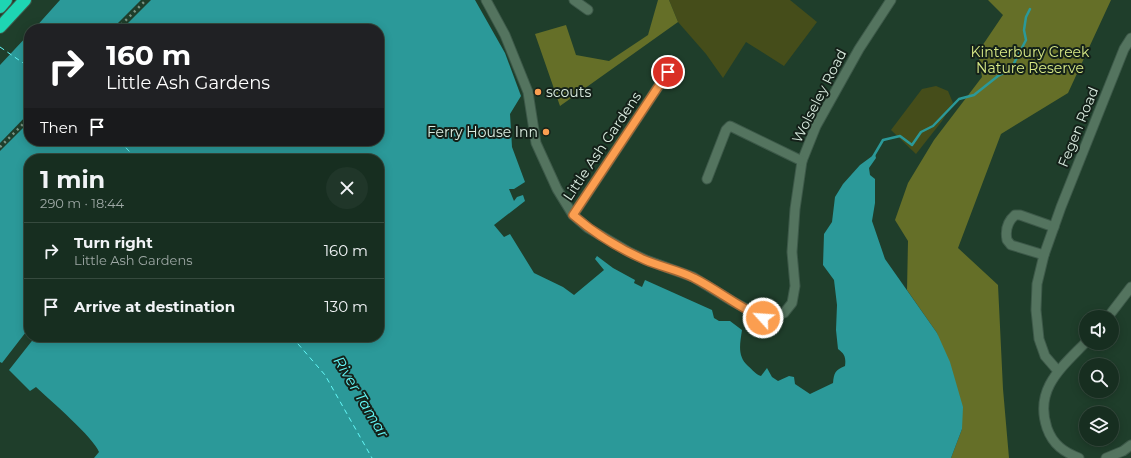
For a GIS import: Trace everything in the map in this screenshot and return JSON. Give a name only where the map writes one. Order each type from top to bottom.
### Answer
[{"type":"highway","points":[[0,7],[6,0]]},
{"type":"highway","points":[[0,27],[25,0]]},
{"type":"street","name":"Wolseley Road","points":[[486,0],[505,35],[528,92],[536,143],[557,189],[573,215],[588,228],[629,252],[646,260],[693,277],[752,313],[763,318],[774,317],[784,313],[792,303],[795,286],[792,252],[795,209],[802,161],[816,126],[834,91],[865,38],[891,0]]},
{"type":"street","points":[[574,0],[588,10]]},
{"type":"street","name":"Fegen Road","points":[[1058,371],[1045,356],[1039,339],[1036,310],[1037,284],[1044,255],[1094,121],[1124,49],[1131,38]]},
{"type":"street","name":"Little Ash Gardens","points":[[573,215],[668,72]]},
{"type":"street","points":[[707,179],[726,130],[730,126],[802,161]]},
{"type":"street","points":[[1044,255],[1011,245],[1007,240],[1007,226],[1015,215],[1020,215],[1054,227]]},
{"type":"street","points":[[1113,310],[1131,287]]},
{"type":"street","points":[[1079,349],[1058,371],[1046,391],[1044,418],[1051,439],[1064,452],[1080,458]]},
{"type":"street","points":[[1106,458],[1131,445]]},
{"type":"green space","points":[[658,0],[669,0],[678,22],[560,106],[535,34],[566,25],[576,55],[609,61],[648,35]]},
{"type":"green space","points":[[669,0],[790,0],[817,22],[784,66],[746,42],[723,78],[706,54],[678,22]]},
{"type":"green space","name":"Kinterbury Creek Nature Reserve","points":[[988,0],[1111,0],[1068,93],[1001,134],[958,248],[998,285],[1003,389],[1009,458],[951,458],[962,429],[937,333],[907,290],[908,241],[895,220],[908,183],[934,140],[982,77],[978,52],[1003,15]]},
{"type":"green space","points":[[936,86],[948,91],[953,103],[942,121],[916,154],[891,130],[922,89]]},
{"type":"water","name":"River Tamar","points":[[0,0],[475,0],[505,53],[521,96],[510,114],[512,147],[525,182],[514,189],[509,189],[514,201],[517,197],[523,195],[525,201],[494,225],[504,237],[510,234],[534,273],[563,287],[574,295],[604,270],[595,259],[597,256],[613,268],[635,280],[634,283],[642,287],[645,280],[712,310],[714,318],[719,321],[730,321],[742,330],[740,350],[742,358],[754,372],[761,376],[767,368],[772,377],[778,381],[789,376],[794,377],[795,384],[810,394],[833,383],[836,372],[845,366],[844,354],[838,349],[836,330],[837,305],[834,280],[823,265],[824,234],[832,222],[835,197],[843,184],[860,165],[875,154],[876,158],[869,168],[870,175],[875,179],[875,203],[872,221],[885,259],[937,333],[950,362],[963,407],[962,429],[951,458],[94,458],[99,452],[81,429],[36,387],[30,391],[9,370],[31,342],[384,342],[384,154],[24,154],[24,334],[2,363],[0,362]]},
{"type":"pier","points":[[6,0],[60,0],[38,24],[24,24],[24,39],[0,65],[0,7]]},
{"type":"pier","points":[[141,0],[151,0],[127,24],[117,24]]},
{"type":"pier","points":[[24,118],[24,127],[0,151],[0,143]]},
{"type":"waterway","points":[[873,157],[883,140],[900,136],[912,145],[921,132],[933,126],[959,99],[974,95],[998,76],[1011,69],[1026,40],[1024,30],[1026,17],[1030,9]]},
{"type":"ferry route","points":[[0,47],[24,64]]},
{"type":"ferry route","points":[[124,146],[132,154]]},
{"type":"ferry route","points":[[296,342],[325,375],[372,458]]},
{"type":"railway","points":[[122,24],[146,0]]},
{"type":"railway","points":[[0,147],[24,123]]},
{"type":"place","name":"scouts","points":[[538,92]]},
{"type":"place","name":"Ferry House Inn","points":[[546,132]]},
{"type":"route","points":[[668,72],[573,215],[588,228],[629,252],[646,260],[693,277],[752,313],[763,318]]}]
